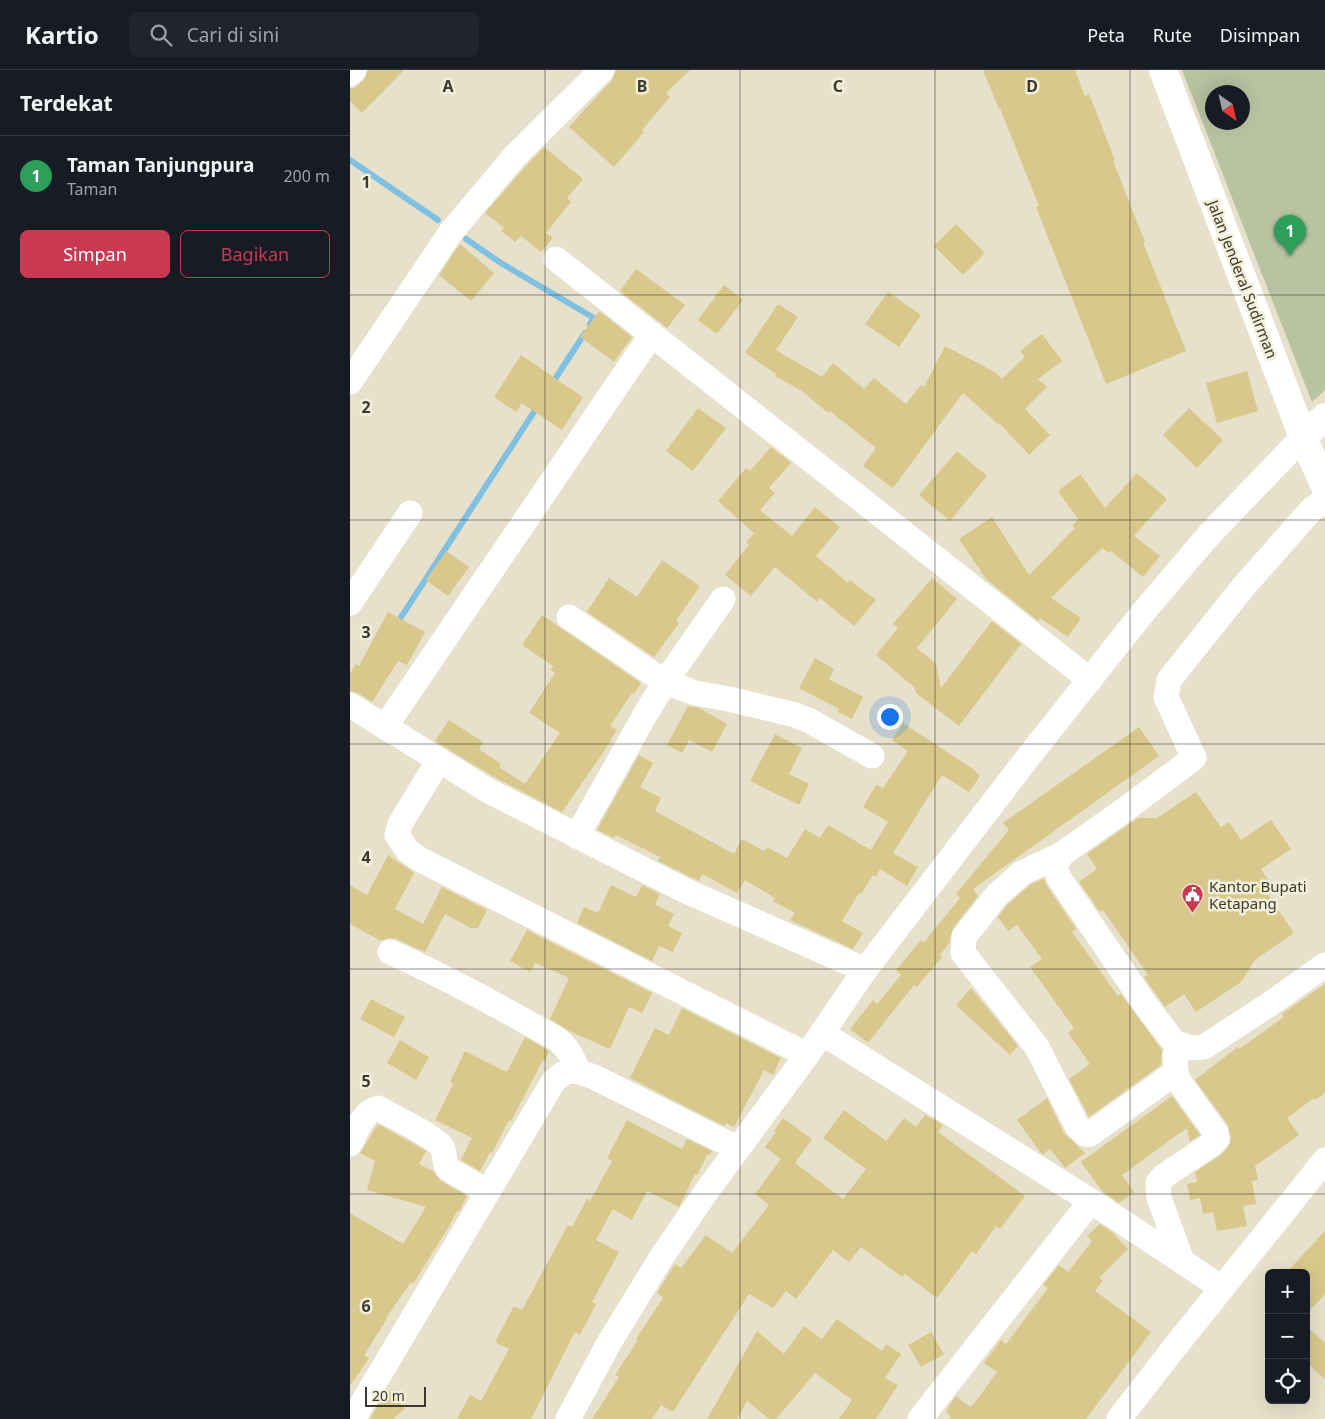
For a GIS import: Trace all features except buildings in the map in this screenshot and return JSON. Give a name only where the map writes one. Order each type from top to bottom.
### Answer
[{"type":"main road","name":"Jalan Jenderal Sudirman","points":[[1163,70],[1302,437],[1325,487]]},
{"type":"main road","points":[[1302,437],[1325,417]]},
{"type":"street","points":[[350,74],[354,70]]},
{"type":"street","points":[[350,382],[433,257],[456,226],[516,156],[602,70]]},
{"type":"street","points":[[556,259],[1090,680]]},
{"type":"street","points":[[385,727],[652,334]]},
{"type":"street","points":[[568,1419],[610,1343],[661,1258],[737,1148],[807,1055],[865,970],[1029,756],[1145,610],[1208,536],[1302,437]]},
{"type":"street","points":[[1176,1072],[1090,1134],[1085,1134],[1077,1126],[1037,1047],[963,952],[964,937],[997,895],[1022,873],[1062,854],[1194,758],[1166,698],[1169,680],[1244,586],[1312,509],[1325,501]]},
{"type":"street","points":[[350,602],[410,513]]},
{"type":"street","points":[[577,836],[665,682],[723,599]]},
{"type":"street","points":[[570,617],[665,682],[695,694],[729,699],[795,714],[872,756]]},
{"type":"street","points":[[350,705],[487,790],[684,890],[865,970]]},
{"type":"street","points":[[438,760],[400,824],[397,835],[408,851],[430,864],[807,1055]]},
{"type":"street","points":[[1062,854],[1056,865],[1059,878],[1147,1007],[1174,1042],[1191,1048],[1204,1047],[1325,965]]},
{"type":"street","points":[[390,952],[483,997],[557,1039],[565,1045],[578,1071]]},
{"type":"street","points":[[822,1033],[1091,1201],[1222,1288]]},
{"type":"street","points":[[1174,1042],[1178,1080],[1216,1133],[1217,1138],[1212,1144],[1164,1176],[1158,1183],[1159,1198],[1182,1261]]},
{"type":"street","points":[[353,1419],[553,1082],[564,1073],[578,1071],[594,1077],[737,1148]]},
{"type":"street","points":[[350,1144],[370,1111],[378,1108],[436,1141],[443,1149],[445,1165],[448,1170],[488,1192]]},
{"type":"street","points":[[1119,1419],[1325,1160]]},
{"type":"street","points":[[920,1419],[1091,1201]]},
{"type":"green space","points":[[1182,70],[1325,70],[1325,390],[1312,402],[1205,130],[1250,130],[1250,85],[1205,85],[1205,129]]},
{"type":"waterway","points":[[350,160],[438,220]]},
{"type":"waterway","points":[[466,239],[501,263],[594,318],[590,324]]},
{"type":"waterway","points":[[551,385],[585,333]]},
{"type":"waterway","points":[[396,625],[539,404]]},
{"type":"place","name":"Taman Tanjungpura","points":[[1290,256]]},
{"type":"place","name":"Kantor Bupati Ketapang","points":[[1193,914]]}]
